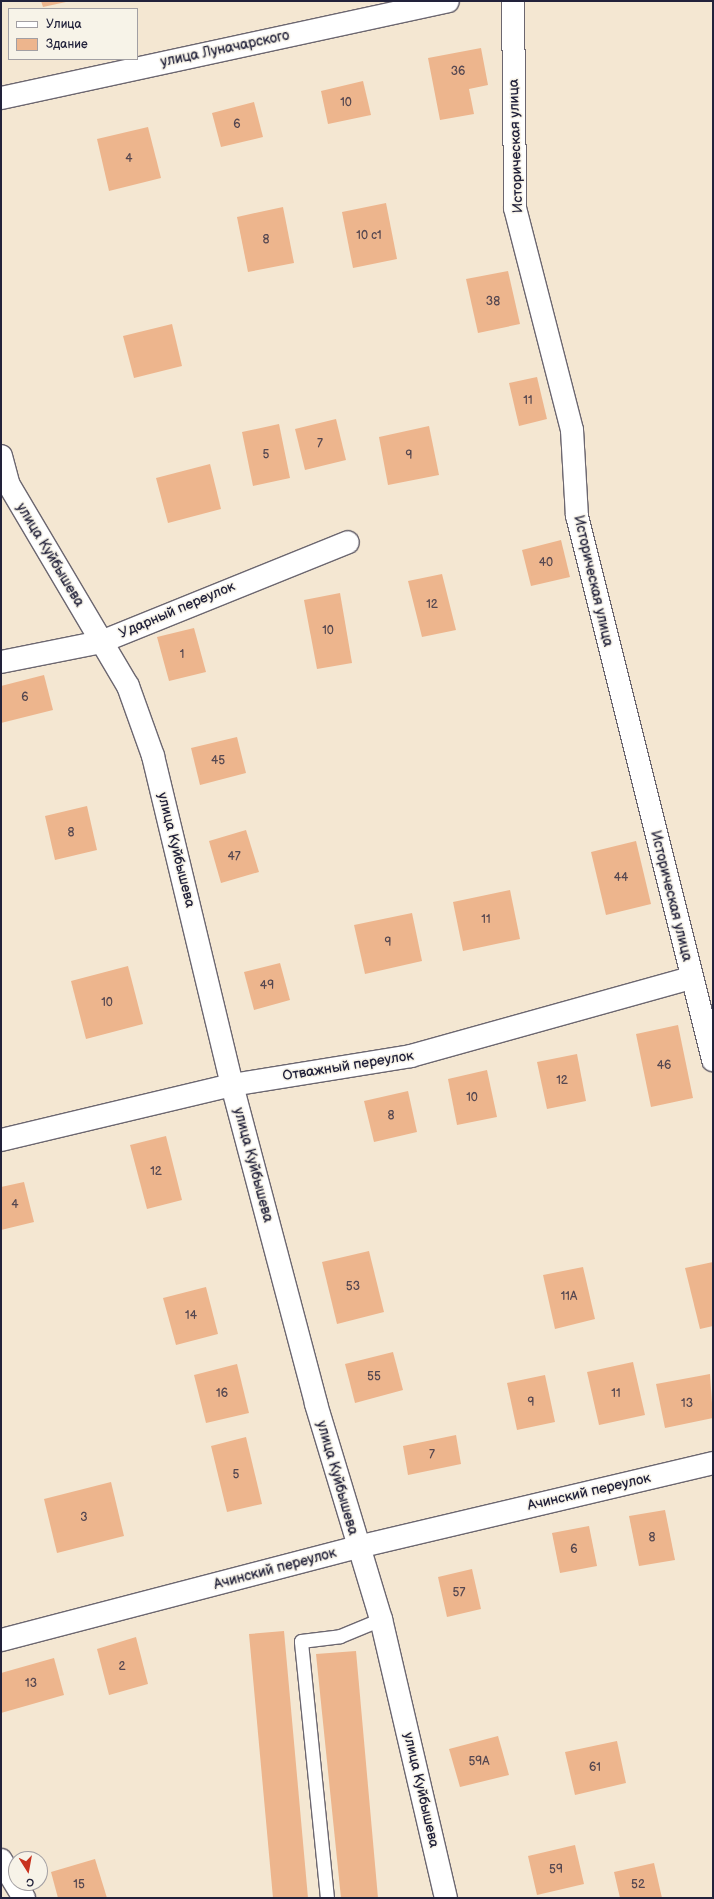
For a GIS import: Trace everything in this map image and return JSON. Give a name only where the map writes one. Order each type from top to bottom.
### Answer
[{"type":"street","name":"улица Луначарского","points":[[1,98],[448,1]]},
{"type":"street","name":"Историческая улица","points":[[513,1],[515,208],[572,430],[576,516],[691,978],[713,1060]]},
{"type":"street","name":"улица Куйбышева","points":[[1,456],[9,485],[128,686],[153,756],[232,1085],[316,1404],[381,1620],[446,1898]]},
{"type":"street","name":"Ударный переулок","points":[[1,662],[101,642],[348,542]]},
{"type":"street","name":"Отважный переулок","points":[[1,1140],[232,1085],[411,1056],[691,978]]},
{"type":"street","name":"Ачинский переулок","points":[[1,1640],[358,1547],[713,1464]]},
{"type":"street","points":[[1,1860],[24,1898]]},
{"type":"lane","points":[[327,1898],[301,1641],[340,1636],[381,1620]]},
{"type":"building","points":[[41,1],[66,1],[66,2],[43,7]]},
{"type":"building","points":[[481,48],[488,85],[469,89],[474,114],[440,120],[428,58]]},
{"type":"building","points":[[363,81],[371,115],[328,124],[321,91]]},
{"type":"building","points":[[254,102],[263,137],[221,147],[212,113]]},
{"type":"building","points":[[148,127],[161,178],[109,191],[97,139]]},
{"type":"building","points":[[386,203],[397,259],[353,268],[342,212]]},
{"type":"building","points":[[283,207],[294,263],[248,272],[237,217]]},
{"type":"building","points":[[508,271],[520,324],[478,333],[466,279]]},
{"type":"building","points":[[172,324],[182,366],[134,378],[123,336]]},
{"type":"building","points":[[537,377],[547,419],[519,426],[509,383]]},
{"type":"building","points":[[336,419],[346,460],[305,470],[295,429]]},
{"type":"building","points":[[279,424],[290,478],[253,486],[242,432]]},
{"type":"building","points":[[429,426],[439,475],[388,485],[379,437]]},
{"type":"building","points":[[210,464],[221,509],[168,523],[156,478]]},
{"type":"building","points":[[561,540],[570,577],[531,586],[522,550]]},
{"type":"building","points":[[442,574],[456,630],[422,637],[408,581]]},
{"type":"building","points":[[340,593],[352,663],[317,669],[304,600]]},
{"type":"building","points":[[194,628],[206,672],[169,681],[157,637]]},
{"type":"building","points":[[44,675],[53,710],[1,723],[1,686]]},
{"type":"building","points":[[237,737],[246,773],[200,785],[191,748]]},
{"type":"building","points":[[87,806],[97,850],[55,860],[45,816]]},
{"type":"building","points":[[246,830],[259,872],[221,883],[209,841]]},
{"type":"building","points":[[636,841],[651,904],[606,915],[591,852]]},
{"type":"building","points":[[510,890],[520,939],[463,951],[453,902]]},
{"type":"building","points":[[412,913],[422,961],[365,974],[354,925]]},
{"type":"building","points":[[280,963],[290,1000],[254,1010],[244,972]]},
{"type":"building","points":[[128,966],[143,1024],[86,1039],[71,981]]},
{"type":"building","points":[[678,1025],[693,1098],[651,1107],[636,1034]]},
{"type":"building","points":[[577,1054],[586,1101],[547,1109],[537,1062]]},
{"type":"building","points":[[487,1070],[497,1117],[457,1125],[448,1079]]},
{"type":"building","points":[[408,1091],[417,1132],[374,1142],[364,1101]]},
{"type":"building","points":[[166,1136],[182,1200],[147,1209],[130,1145]]},
{"type":"building","points":[[24,1182],[34,1222],[1,1230],[1,1187]]},
{"type":"building","points":[[369,1251],[384,1312],[337,1324],[322,1262]]},
{"type":"building","points":[[713,1262],[713,1326],[700,1329],[685,1268]]},
{"type":"building","points":[[583,1267],[595,1319],[555,1329],[543,1275]]},
{"type":"building","points":[[206,1287],[218,1334],[176,1345],[163,1298]]},
{"type":"building","points":[[393,1352],[403,1390],[355,1403],[345,1364]]},
{"type":"building","points":[[633,1362],[645,1415],[599,1425],[587,1372]]},
{"type":"building","points":[[237,1364],[249,1413],[206,1423],[194,1375]]},
{"type":"building","points":[[710,1374],[713,1418],[665,1428],[656,1384]]},
{"type":"building","points":[[545,1375],[555,1422],[517,1430],[507,1383]]},
{"type":"building","points":[[456,1435],[461,1464],[408,1475],[403,1446]]},
{"type":"building","points":[[246,1437],[262,1504],[227,1512],[211,1446]]},
{"type":"building","points":[[111,1482],[124,1536],[57,1553],[44,1499]]},
{"type":"building","points":[[665,1510],[675,1560],[639,1566],[629,1516]]},
{"type":"building","points":[[589,1526],[597,1566],[560,1573],[552,1533]]},
{"type":"building","points":[[472,1569],[481,1609],[447,1617],[438,1577]]},
{"type":"building","points":[[284,1631],[308,1898],[273,1898],[249,1634]]},
{"type":"building","points":[[136,1637],[148,1684],[109,1695],[97,1649]]},
{"type":"building","points":[[356,1651],[378,1898],[341,1898],[316,1654]]},
{"type":"building","points":[[54,1658],[64,1695],[1,1713],[1,1673]]},
{"type":"building","points":[[498,1736],[509,1775],[460,1787],[449,1749]]},
{"type":"building","points":[[617,1741],[626,1783],[575,1795],[565,1752]]},
{"type":"building","points":[[575,1845],[584,1884],[537,1895],[528,1856]]},
{"type":"building","points":[[95,1859],[107,1898],[58,1898],[51,1872]]},
{"type":"building","points":[[654,1863],[662,1898],[620,1898],[614,1872]]}]
